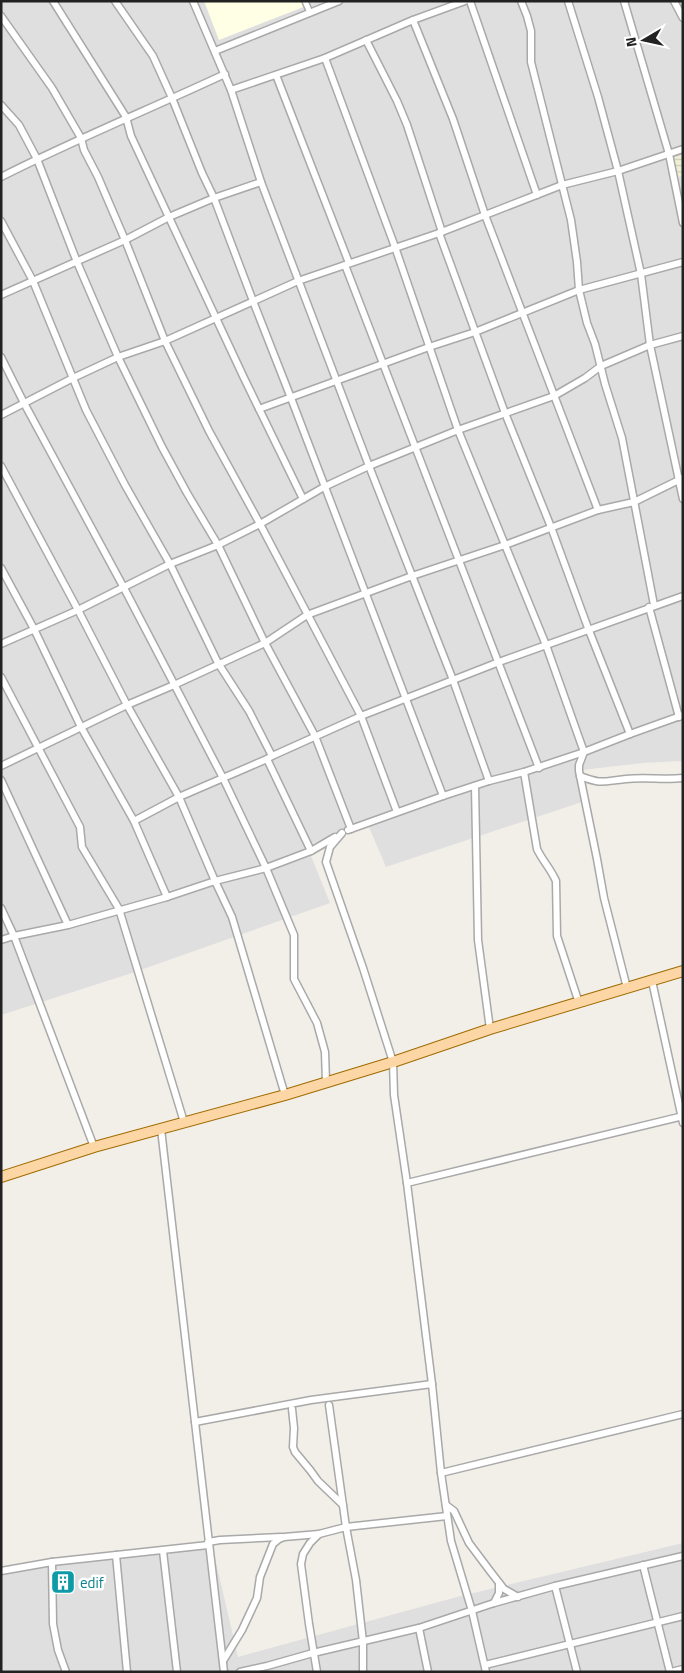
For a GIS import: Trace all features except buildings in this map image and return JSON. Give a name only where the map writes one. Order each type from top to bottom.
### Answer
[{"type":"main road","points":[[1,1177],[94,1147],[285,1095],[393,1062],[490,1029],[683,971]]},
{"type":"street","points":[[53,1],[126,117],[132,136],[303,499]]},
{"type":"street","points":[[115,1],[153,56],[214,198],[443,796]]},
{"type":"street","points":[[193,1],[232,90],[261,182],[453,680],[489,781]]},
{"type":"street","points":[[305,1],[310,13]]},
{"type":"street","points":[[215,52],[339,1]]},
{"type":"street","points":[[232,90],[325,58],[413,20],[465,1]]},
{"type":"street","points":[[470,1],[537,195]]},
{"type":"street","points":[[1,940],[68,924],[167,897],[214,881],[266,868],[312,851],[351,829],[397,812],[489,781],[539,768],[681,716],[651,606],[622,438],[596,344],[587,323],[579,290],[571,220],[531,62],[531,31],[521,1]]},
{"type":"street","points":[[568,1],[598,97],[618,170],[641,274],[650,345],[681,479],[683,499]]},
{"type":"street","points":[[624,1],[669,154],[683,223]]},
{"type":"street","points":[[674,1],[683,18]]},
{"type":"street","points":[[1,16],[52,88],[81,138],[84,150],[98,177],[125,240],[165,341],[209,431],[361,716],[397,812]]},
{"type":"street","points":[[413,20],[453,119],[485,215],[521,313],[598,510]]},
{"type":"street","points":[[366,40],[407,125],[440,232],[475,332],[630,734]]},
{"type":"street","points":[[325,58],[395,247],[458,430],[546,645],[584,752],[579,765],[580,776],[604,898],[627,988]]},
{"type":"street","points":[[1,177],[126,117],[225,74]]},
{"type":"street","points":[[276,75],[383,364],[539,768]]},
{"type":"street","points":[[1,105],[19,125],[37,159],[77,262],[118,357],[166,455],[218,544],[265,643],[315,736],[351,829]]},
{"type":"street","points":[[1,415],[118,357],[165,341],[298,281],[440,232],[562,185],[683,150]]},
{"type":"street","points":[[1,294],[125,240],[170,216],[261,182]]},
{"type":"street","points":[[1,221],[33,281],[86,410],[125,485],[170,564],[218,664],[249,711],[312,851]]},
{"type":"street","points":[[259,409],[475,332],[579,290],[683,262]]},
{"type":"street","points":[[1,644],[78,610],[170,564],[260,524],[324,487],[369,466],[458,430],[554,396],[585,378],[601,366],[650,345],[683,336]]},
{"type":"street","points":[[1,356],[24,403],[124,588],[223,778],[266,868],[294,935],[294,979],[317,1024],[325,1052],[326,1082]]},
{"type":"street","points":[[1,466],[126,705],[179,798],[214,881],[232,917],[285,1095]]},
{"type":"street","points":[[1,766],[126,705],[265,643],[308,615],[598,510],[634,502],[681,479]]},
{"type":"street","points":[[1,568],[34,629],[81,727],[134,821],[167,897]]},
{"type":"street","points":[[134,821],[179,798],[361,716],[588,628],[683,596]]},
{"type":"street","points":[[1,677],[80,827],[82,847],[119,909],[184,1122]]},
{"type":"street","points":[[524,772],[537,849],[556,881],[556,936],[579,1003]]},
{"type":"street","points":[[580,776],[596,782],[626,779],[683,778]]},
{"type":"street","points":[[1,780],[68,924]]},
{"type":"street","points":[[475,786],[478,940],[490,1029]]},
{"type":"street","points":[[342,833],[330,846],[326,862],[364,968],[393,1062],[394,1095],[407,1184],[447,1516],[451,1541],[472,1611],[485,1669],[570,1644],[683,1616]]},
{"type":"street","points":[[1,908],[14,936],[94,1147]]},
{"type":"street","points":[[652,981],[683,1123]]},
{"type":"street","points":[[407,1184],[682,1116]]},
{"type":"street","points":[[161,1129],[224,1672]]},
{"type":"street","points":[[195,1422],[311,1400],[432,1384]]},
{"type":"street","points":[[329,1405],[346,1527],[356,1580],[363,1642],[363,1672]]},
{"type":"street","points":[[292,1409],[293,1447],[295,1452],[318,1482],[343,1505]]},
{"type":"street","points":[[441,1473],[683,1414]]},
{"type":"street","points":[[446,1505],[454,1511],[469,1543],[504,1589],[518,1597]]},
{"type":"street","points":[[1,1571],[52,1562],[208,1544],[220,1540],[319,1534],[346,1527],[447,1516]]},
{"type":"street","points":[[317,1672],[302,1564],[303,1554],[319,1534]]},
{"type":"street","points":[[223,1661],[242,1630],[257,1598],[260,1577],[270,1551],[279,1539],[284,1537]]},
{"type":"street","points":[[163,1550],[177,1672]]},
{"type":"street","points":[[116,1555],[127,1672]]},
{"type":"street","points":[[240,1672],[268,1669],[313,1653],[419,1628],[494,1603],[556,1586],[683,1556]]},
{"type":"street","points":[[52,1562],[53,1624],[58,1650],[66,1672]]},
{"type":"street","points":[[643,1564],[670,1672],[683,1669]]},
{"type":"street","points":[[494,1603],[499,1593],[499,1582]]},
{"type":"street","points":[[556,1586],[577,1672]]},
{"type":"street","points":[[419,1628],[428,1672]]},
{"type":"shaded area","points":[[1,1],[683,1],[683,761],[643,763],[582,770],[585,801],[386,867],[366,820],[307,846],[330,903],[132,973],[1,1015]]},
{"type":"shaded area","points":[[204,1],[304,1],[306,6],[219,40]]},
{"type":"shaded area","points":[[683,154],[683,176],[677,177],[674,156],[677,157]]},
{"type":"shaded area","points":[[211,1541],[238,1657],[457,1597],[683,1543],[683,1672],[1,1672],[1,1570],[54,1559]]},
{"type":"place","name":"edif","points":[[63,1582]]}]
